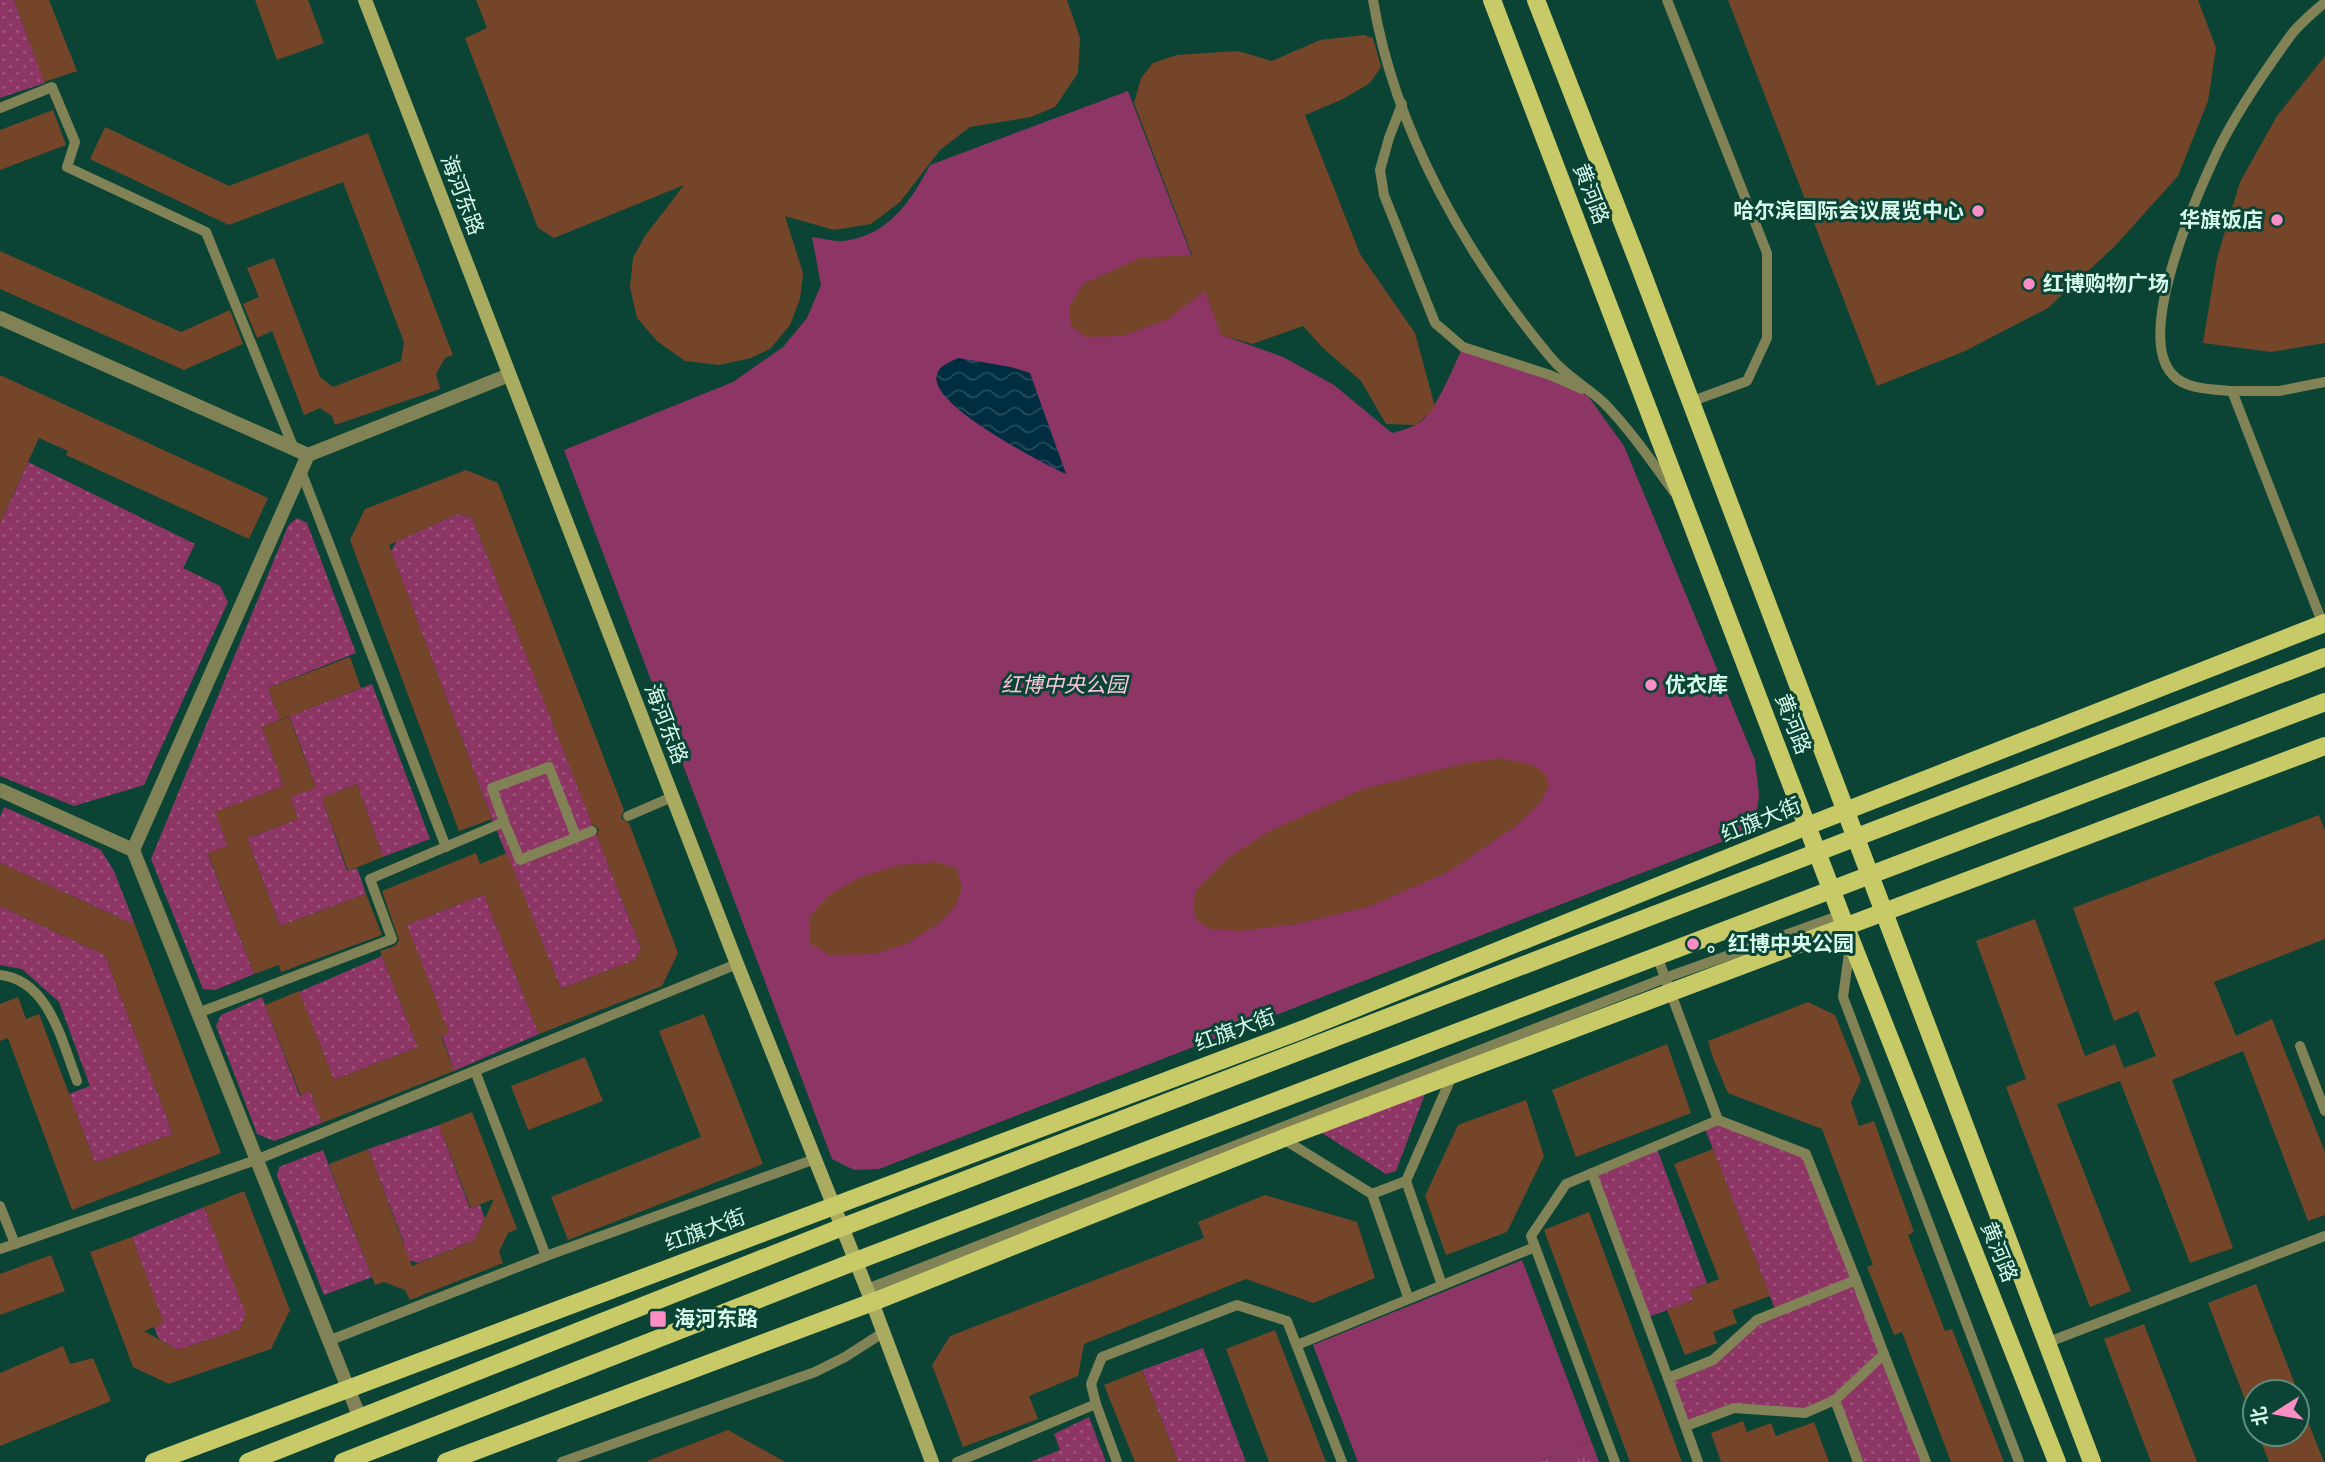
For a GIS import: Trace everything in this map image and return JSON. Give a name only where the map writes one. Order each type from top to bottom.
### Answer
[{"type":"main road","name":"黄河路","points":[[1492,0],[1846,927],[2057,1462]]},
{"type":"main road","name":"黄河路","points":[[1536,0],[2092,1462]]},
{"type":"main road","name":"红旗大街","points":[[154,1462],[1304,1029],[1807,826],[2324,625]]},
{"type":"main road","name":"红旗大街","points":[[248,1462],[842,1227],[2325,657]]},
{"type":"main road","points":[[343,1462],[856,1261],[2325,703]]},
{"type":"main road","points":[[446,1462],[1277,1135],[1668,986],[1846,927],[2325,746]]},
{"type":"street","name":"海河东路","points":[[365,0],[737,964],[884,1332],[932,1462]]},
{"type":"street","points":[[0,318],[308,455]]},
{"type":"street","points":[[133,850],[308,455],[509,375]]},
{"type":"street","points":[[0,790],[133,850],[360,1418]]},
{"type":"lane","points":[[1373,0],[1395,88],[1423,156],[1463,235],[1554,362],[1604,403],[1636,440],[1687,510]]},
{"type":"lane","points":[[1667,0],[1767,253],[1767,338],[1747,381],[1690,402]]},
{"type":"lane","points":[[2325,2],[2293,32],[2254,88],[2218,151],[2192,211],[2168,278],[2161,316],[2160,351],[2172,375],[2193,386],[2232,391],[2279,391],[2325,382]]},
{"type":"lane","points":[[0,108],[52,87],[75,142],[67,167],[206,232],[294,449]]},
{"type":"lane","points":[[1402,104],[1380,170],[1384,195],[1435,323],[1463,347],[1550,375],[1593,394]]},
{"type":"lane","points":[[2232,391],[2324,625]]},
{"type":"lane","points":[[301,471],[446,847]]},
{"type":"lane","points":[[576,837],[549,766],[492,788],[520,860],[592,831]]},
{"type":"lane","points":[[628,816],[672,797]]},
{"type":"lane","points":[[198,1013],[392,939],[370,879],[504,822]]},
{"type":"lane","points":[[1846,927],[1843,997],[2019,1462]]},
{"type":"lane","points":[[1657,956],[1718,1120]]},
{"type":"lane","points":[[0,1249],[256,1160],[737,964]]},
{"type":"lane","points":[[0,975],[12,976],[39,996],[56,1024],[77,1080]]},
{"type":"lane","points":[[2300,1046],[2325,1111]]},
{"type":"lane","points":[[1442,1285],[1406,1181],[1456,1067]]},
{"type":"lane","points":[[475,1071],[546,1256]]},
{"type":"lane","points":[[1615,1462],[1531,1236],[1566,1185],[1718,1120],[1806,1154],[1926,1462]]},
{"type":"lane","points":[[1277,1135],[1372,1194],[1408,1297]]},
{"type":"lane","points":[[328,1341],[546,1256],[815,1159]]},
{"type":"lane","points":[[1592,1173],[1698,1462]]},
{"type":"lane","points":[[1372,1194],[1406,1181]]},
{"type":"lane","points":[[0,1206],[15,1244]]},
{"type":"lane","points":[[2046,1343],[2325,1236]]},
{"type":"lane","points":[[1297,1345],[1408,1297],[1535,1247]]},
{"type":"lane","points":[[1668,1378],[1713,1360],[1757,1320],[1856,1280]]},
{"type":"lane","points":[[1117,1462],[1091,1384],[1102,1357],[1237,1305],[1287,1321],[1342,1462]]},
{"type":"lane","points":[[562,1462],[815,1372],[884,1332]]},
{"type":"lane","points":[[1686,1426],[1734,1408],[1805,1413],[1835,1399],[1884,1353]]},
{"type":"lane","points":[[1835,1399],[1858,1462]]},
{"type":"lane","points":[[957,1462],[1096,1404]]},
{"type":"green space","points":[[0,0],[14,0],[45,83],[0,98]]},
{"type":"green space","name":"红博中央公园","points":[[1128,91],[1222,335],[1283,357],[1334,385],[1392,433],[1414,426],[1429,413],[1463,347],[1550,375],[1588,396],[1624,446],[1755,760],[1759,795],[1756,818],[1737,836],[879,1169],[854,1170],[832,1159],[564,450],[733,382],[783,347],[807,318],[821,285],[812,237],[844,241],[874,232],[897,214],[930,165]]},
{"type":"green space","points":[[28,462],[195,544],[183,568],[220,586],[228,602],[144,785],[74,806],[0,776],[0,516],[3,517]]},
{"type":"green space","points":[[457,514],[472,517],[641,948],[635,960],[561,989],[492,819],[391,551],[397,541]]},
{"type":"green space","points":[[297,518],[307,523],[356,653],[268,688],[280,720],[262,727],[284,786],[216,812],[228,846],[208,854],[254,974],[215,990],[203,989],[151,859],[288,526]]},
{"type":"green space","points":[[372,684],[430,839],[383,857],[357,784],[322,798],[347,871],[357,868],[366,894],[280,926],[247,838],[298,819],[290,797],[316,787],[289,716]]},
{"type":"green space","points":[[4,807],[101,850],[114,871],[135,925],[0,863],[0,817]]},
{"type":"green space","points":[[484,894],[539,1034],[454,1071],[404,926]]},
{"type":"green space","points":[[0,906],[105,955],[173,1134],[95,1163],[69,1094],[90,1086],[59,1002],[22,969],[0,965]]},
{"type":"green space","points":[[382,956],[418,1047],[334,1080],[299,992]]},
{"type":"green space","points":[[262,997],[300,1096],[310,1090],[322,1123],[274,1141],[257,1134],[216,1026],[221,1015]]},
{"type":"green space","points":[[1429,1083],[1396,1171],[1386,1174],[1311,1126]]},
{"type":"green space","points":[[1718,1120],[1806,1154],[1926,1462],[1858,1462],[1834,1400],[1805,1413],[1734,1408],[1686,1426],[1669,1378],[1713,1360],[1757,1320],[1776,1312],[1704,1126]]},
{"type":"green space","points":[[439,1125],[470,1208],[480,1205],[485,1219],[475,1240],[418,1263],[396,1256],[404,1243],[368,1149]]},
{"type":"green space","points":[[1656,1146],[1707,1283],[1690,1290],[1694,1300],[1646,1318],[1592,1173]]},
{"type":"green space","points":[[323,1150],[372,1277],[324,1295],[277,1176],[279,1167]]},
{"type":"green space","points":[[204,1207],[239,1296],[251,1304],[240,1329],[178,1350],[159,1339],[154,1327],[163,1322],[132,1237]]},
{"type":"green space","points":[[1522,1260],[1591,1441],[1537,1462],[1358,1462],[1313,1345]]},
{"type":"green space","points":[[1203,1348],[1246,1462],[1178,1462],[1142,1370]]},
{"type":"green space","points":[[1089,1417],[1106,1462],[1030,1462],[1060,1450],[1054,1434]]},
{"type":"green space","points":[[1591,1441],[1599,1462],[1537,1462]]},
{"type":"water","points":[[958,358],[1030,373],[1066,474],[989,431],[949,401],[938,386],[937,374],[943,366]]},
{"type":"building","points":[[14,0],[49,0],[77,71],[44,82]]},
{"type":"building","points":[[255,0],[308,0],[324,43],[277,60]]},
{"type":"building","points":[[476,0],[1067,0],[1080,38],[1078,73],[1055,107],[1031,117],[970,127],[940,150],[900,202],[871,224],[834,230],[785,216],[803,273],[800,299],[790,325],[770,349],[751,358],[719,365],[685,361],[657,341],[637,318],[630,287],[633,258],[645,236],[684,185],[554,238],[538,228],[465,38],[487,28]]},
{"type":"building","name":"哈尔滨国际会议展览中心","points":[[1728,0],[2198,0],[2216,48],[2208,101],[2178,176],[2115,246],[2048,308],[1965,351],[1877,386]]},
{"type":"building","points":[[1364,35],[1373,38],[1381,67],[1370,83],[1341,100],[1305,115],[1360,254],[1415,333],[1435,407],[1416,425],[1386,424],[1361,381],[1323,348],[1303,326],[1252,344],[1221,335],[1205,291],[1167,320],[1122,336],[1086,337],[1071,326],[1069,307],[1083,284],[1140,258],[1192,255],[1134,103],[1141,78],[1153,63],[1177,55],[1238,51],[1272,61],[1320,40]]},
{"type":"building","name":"华旗饭店","points":[[2325,56],[2325,343],[2271,352],[2203,343],[2217,258],[2240,182],[2277,116]]},
{"type":"building","points":[[53,110],[66,145],[0,170],[0,130]]},
{"type":"building","points":[[105,127],[229,186],[368,133],[453,355],[445,358],[436,374],[440,389],[335,425],[332,416],[320,408],[304,415],[272,331],[257,338],[243,304],[259,297],[247,268],[274,258],[320,377],[333,387],[401,361],[404,342],[343,182],[229,225],[90,159]]},
{"type":"building","points":[[0,251],[181,332],[230,310],[243,344],[184,370],[0,289]]},
{"type":"building","points":[[0,375],[268,498],[249,539],[66,455],[68,451],[39,438],[0,523]]},
{"type":"building","points":[[466,470],[498,483],[624,810],[621,818],[629,823],[678,953],[662,986],[539,1034],[484,894],[407,925],[449,1033],[441,1036],[454,1071],[322,1123],[310,1090],[301,1096],[265,1005],[299,991],[334,1080],[418,1047],[380,951],[395,946],[399,940],[382,891],[476,853],[480,864],[507,853],[561,989],[635,960],[641,948],[597,836],[599,829],[592,824],[472,517],[457,514],[389,545],[492,819],[459,831],[350,540],[365,509]]},
{"type":"building","points":[[350,657],[361,688],[280,720],[268,688]]},
{"type":"building","points":[[289,717],[316,788],[290,797],[298,819],[247,838],[280,926],[366,894],[382,935],[281,972],[279,965],[254,974],[208,853],[228,846],[215,812],[284,786],[262,727]]},
{"type":"building","points":[[1501,758],[1532,765],[1545,773],[1549,786],[1540,803],[1516,826],[1448,872],[1371,906],[1297,924],[1239,931],[1210,929],[1196,920],[1193,905],[1196,890],[1229,857],[1270,831],[1363,789],[1462,764]]},
{"type":"building","points":[[357,784],[383,857],[348,871],[322,798]]},
{"type":"building","points":[[2319,815],[2325,831],[2325,939],[2214,982],[2236,1036],[2272,1019],[2325,1152],[2325,1215],[2308,1221],[2243,1051],[2172,1080],[2233,1248],[2190,1263],[2120,1081],[2057,1104],[2131,1291],[2090,1307],[2006,1087],[2026,1079],[1976,941],[2035,919],[2085,1056],[2115,1044],[2124,1068],[2156,1056],[2138,1011],[2114,1021],[2073,908]]},
{"type":"building","points":[[936,862],[957,868],[962,888],[956,905],[938,924],[908,943],[875,954],[830,955],[809,943],[810,916],[829,895],[861,877],[899,865]]},
{"type":"building","points":[[0,863],[135,925],[221,1153],[72,1210],[8,1038],[0,1041],[0,1004],[18,997],[26,1019],[39,1014],[95,1163],[173,1134],[105,955],[0,906]]},
{"type":"building","points":[[1808,1002],[1835,1015],[1861,1080],[1851,1102],[1859,1126],[1874,1121],[1914,1232],[1908,1235],[1945,1331],[1952,1329],[2004,1462],[1951,1462],[1902,1332],[1894,1335],[1867,1267],[1873,1265],[1822,1129],[1728,1093],[1713,1058],[1708,1041]]},
{"type":"building","points":[[704,1014],[763,1164],[568,1240],[551,1197],[701,1137],[659,1031]]},
{"type":"building","points":[[1667,1044],[1691,1113],[1576,1157],[1552,1090]]},
{"type":"building","points":[[585,1057],[603,1101],[528,1130],[511,1086]]},
{"type":"building","points":[[1526,1100],[1544,1156],[1507,1232],[1446,1255],[1425,1196],[1458,1125]]},
{"type":"building","points":[[472,1112],[517,1229],[508,1233],[499,1252],[503,1263],[410,1300],[405,1290],[384,1282],[375,1285],[329,1164],[368,1149],[412,1266],[475,1240],[494,1199],[471,1208],[439,1125]]},
{"type":"building","points":[[1713,1149],[1770,1296],[1732,1310],[1737,1323],[1713,1332],[1717,1343],[1685,1355],[1667,1310],[1694,1300],[1690,1290],[1719,1279],[1674,1164]]},
{"type":"building","points":[[244,1191],[290,1310],[271,1349],[169,1384],[133,1367],[90,1252],[132,1237],[164,1323],[144,1331],[178,1350],[240,1329],[246,1315],[204,1207]]},
{"type":"building","points":[[1265,1195],[1357,1222],[1375,1278],[1313,1303],[1246,1279],[1084,1344],[1078,1376],[1029,1396],[1038,1419],[963,1447],[932,1365],[950,1336],[1204,1238],[1198,1222]]},
{"type":"building","points":[[1589,1212],[1682,1462],[1630,1462],[1544,1230]]},
{"type":"building","points":[[51,1255],[65,1291],[0,1315],[0,1274]]},
{"type":"building","points":[[2256,1284],[2293,1378],[2241,1378],[2241,1389],[2208,1303]]},
{"type":"building","points":[[2144,1324],[2197,1462],[2151,1462],[2104,1339]]},
{"type":"building","points":[[1275,1330],[1326,1462],[1269,1462],[1226,1349]]},
{"type":"building","points":[[63,1346],[70,1364],[93,1358],[111,1401],[0,1446],[0,1373]]},
{"type":"building","points":[[1142,1370],[1178,1462],[1135,1462],[1104,1385]]},
{"type":"building","points":[[1743,1421],[1747,1432],[1771,1423],[1776,1436],[1814,1422],[1829,1462],[1721,1462],[1711,1433]]},
{"type":"building","points":[[2311,1429],[2324,1462],[2269,1462],[2264,1448],[2311,1448]]},
{"type":"building","points":[[728,1430],[785,1462],[647,1462],[647,1461]]},
{"type":"place","name":"哈尔滨国际会议展览中心","points":[[1978,211]]},
{"type":"place","name":"华旗饭店","points":[[2277,220]]},
{"type":"place","name":"红博购物广场","points":[[2029,284]]},
{"type":"place","name":"优衣库","points":[[1651,685]]},
{"type":"place","name":"。红博中央公园","points":[[1693,944]]},
{"type":"place","name":"海河东路","points":[[658,1319]]}]
